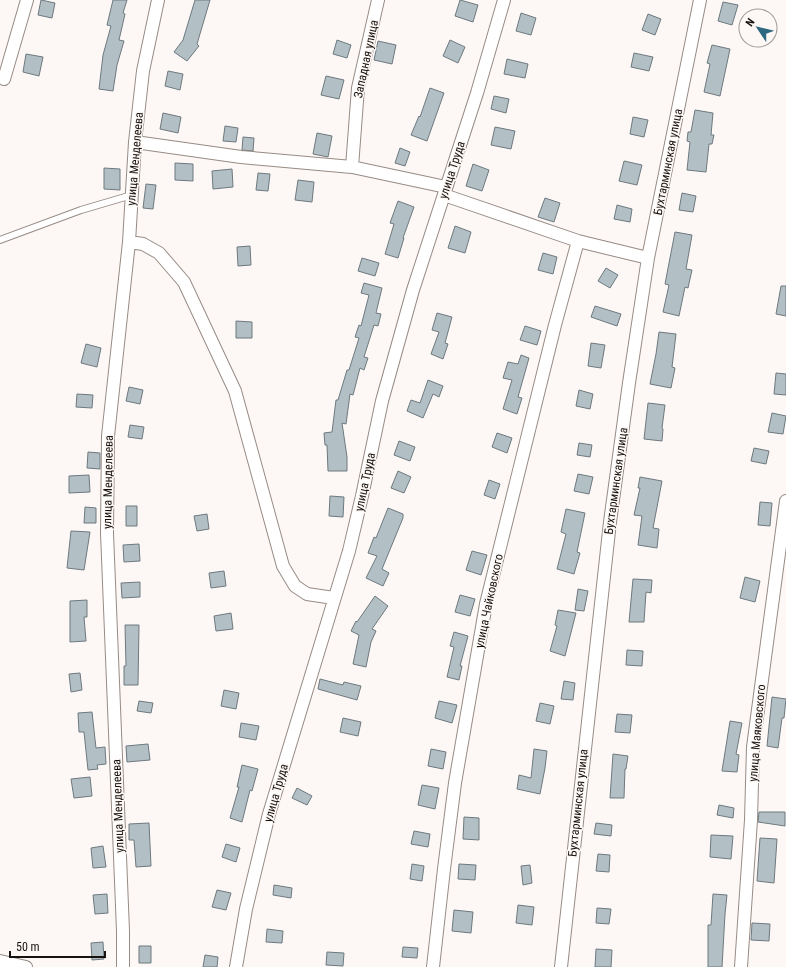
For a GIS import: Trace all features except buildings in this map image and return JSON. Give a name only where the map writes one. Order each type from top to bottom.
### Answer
[{"type":"street","points":[[4,79],[26,0]]},
{"type":"street","name":"улица Менделеева","points":[[123,967],[123,931],[107,533],[108,436],[129,242],[135,142],[143,71],[158,0]]},
{"type":"street","name":"Западная улица","points":[[352,167],[358,88],[378,0]]},
{"type":"street","name":"улица Труда","points":[[236,967],[246,909],[269,814],[349,551],[382,401],[413,290],[477,93],[504,0]]},
{"type":"street","name":"Бухтарминская улица","points":[[561,967],[610,522],[629,383],[648,258],[700,0]]},
{"type":"street","points":[[135,142],[241,157],[352,167],[445,191],[578,241],[648,258]]},
{"type":"street","name":"улица Чайковского","points":[[433,967],[455,783],[486,604],[555,325],[578,241]]},
{"type":"street","points":[[129,242],[143,244],[159,253],[184,282],[236,391],[283,566],[295,586],[307,594],[334,598]]},
{"type":"street","name":"улица Маяковского","points":[[741,967],[751,820],[753,747],[786,501]]},
{"type":"street","points":[[0,961],[26,967]]},
{"type":"lane","points":[[0,240],[81,210],[132,195]]}]
